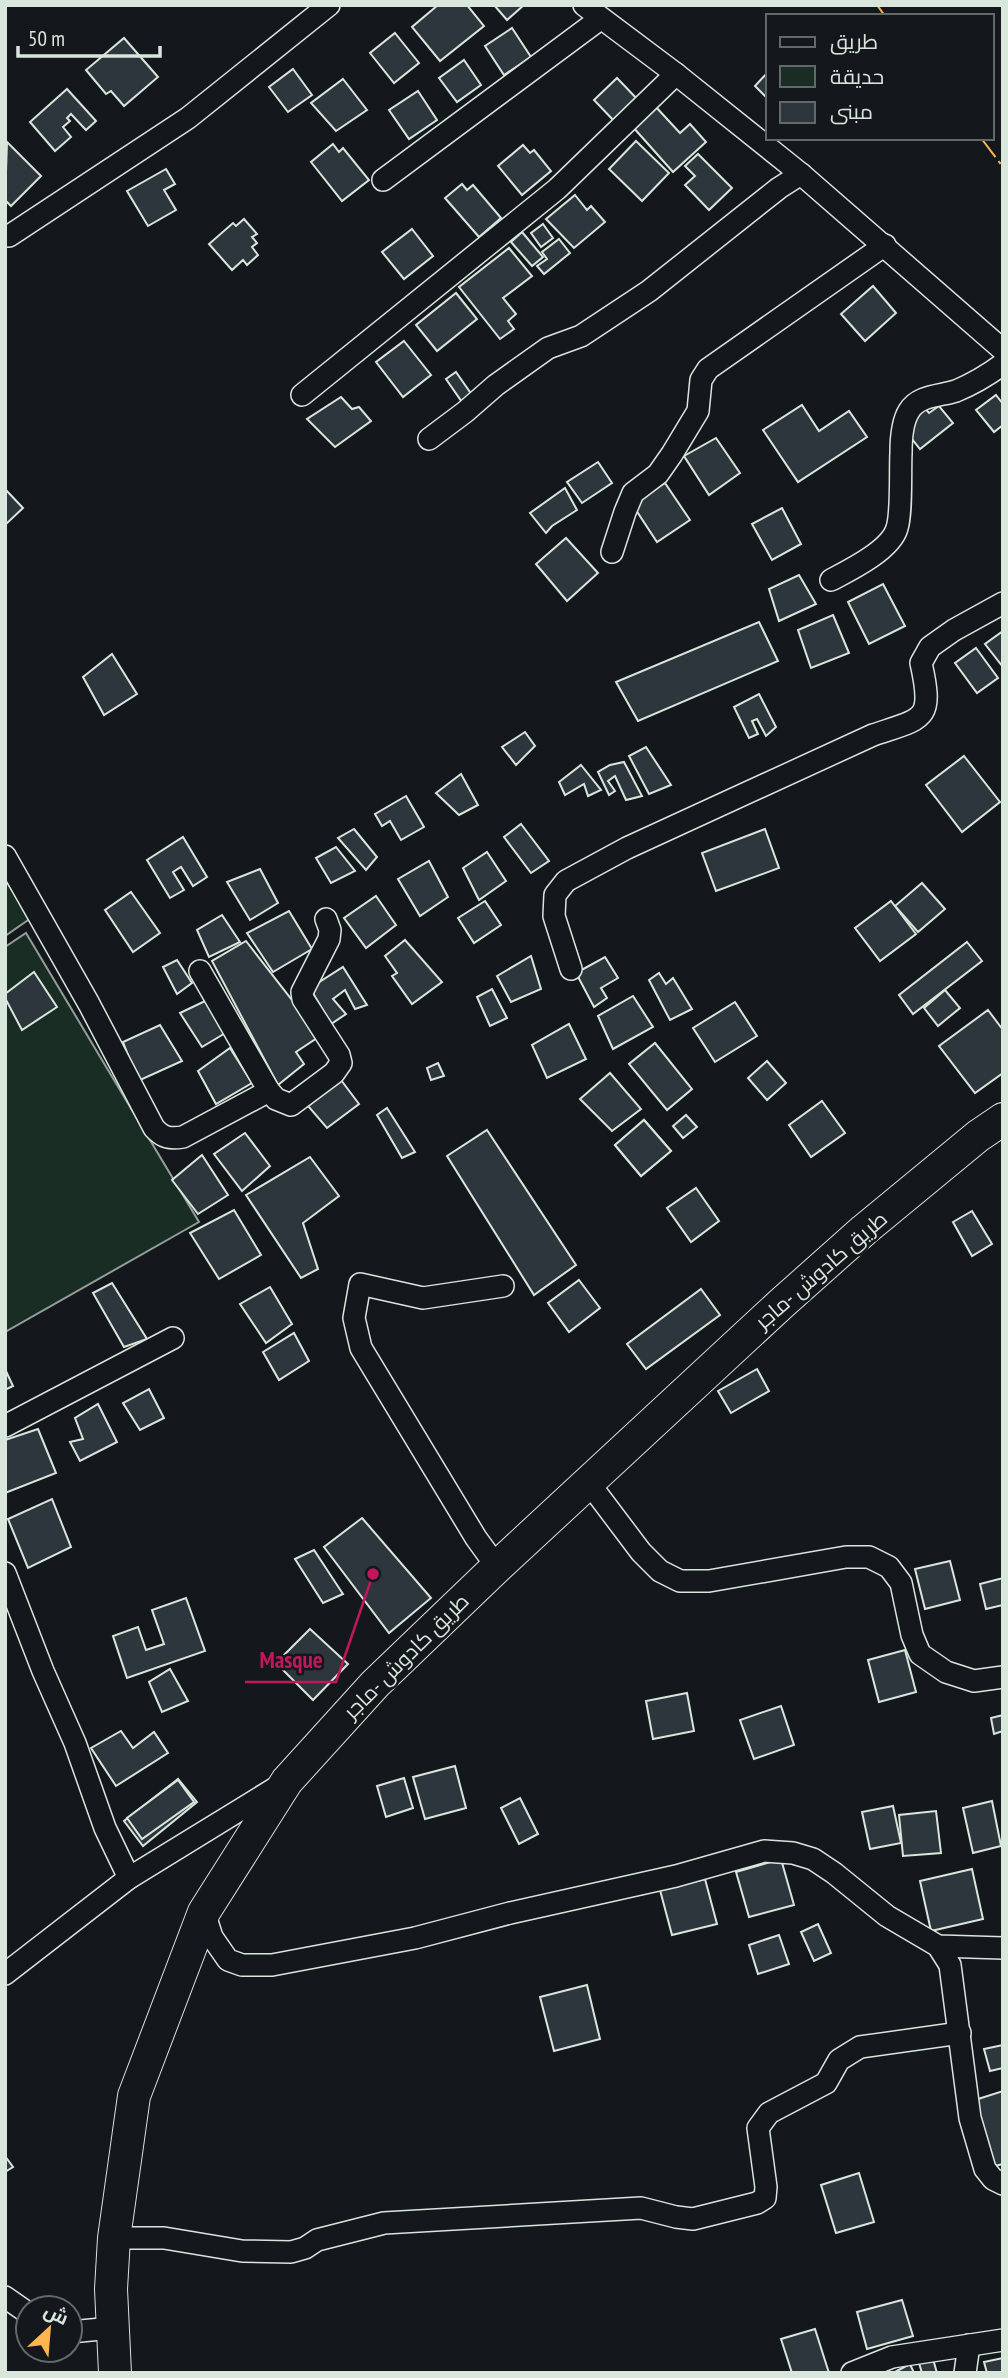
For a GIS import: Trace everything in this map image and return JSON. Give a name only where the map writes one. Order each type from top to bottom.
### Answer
[{"type":"highway","name":"طريق كادوش -ماجر","points":[[115,2373],[112,2328],[114,2238],[134,2095],[204,1912],[286,1781],[375,1684],[782,1303],[864,1230],[978,1136],[1003,1119]]},
{"type":"street","points":[[9,236],[188,118],[329,5]]},
{"type":"street","points":[[383,180],[592,12],[676,74],[802,174],[1003,350]]},
{"type":"street","points":[[302,395],[557,189],[676,74]]},
{"type":"street","points":[[429,439],[496,385],[548,348],[580,336],[649,292],[779,188],[802,174]]},
{"type":"street","points":[[612,552],[633,493],[658,474],[698,411],[701,380],[708,369],[885,245]]},
{"type":"street","points":[[831,580],[858,566],[889,542],[897,528],[901,442],[908,412],[927,398],[954,392],[1003,364]]},
{"type":"street","points":[[571,969],[554,916],[555,895],[566,881],[639,842],[873,735],[912,722],[923,712],[928,701],[921,663],[930,648],[954,630],[1003,603]]},
{"type":"street","points":[[5,856],[75,980],[153,1128],[162,1136],[171,1139],[183,1137],[269,1091]]},
{"type":"street","points":[[200,971],[269,1091],[276,1099],[291,1105],[307,1096],[334,1073],[341,1063],[339,1055],[303,999],[302,992],[329,939],[330,930],[326,919]]},
{"type":"street","points":[[497,1567],[476,1538],[360,1348],[354,1318],[360,1284],[423,1298],[503,1286]]},
{"type":"street","points":[[5,1426],[173,1338]]},
{"type":"street","points":[[589,1483],[641,1552],[660,1571],[680,1581],[709,1581],[846,1557],[869,1557],[889,1567],[901,1584],[912,1634],[920,1654],[946,1672],[974,1681],[1003,1677]]},
{"type":"street","points":[[5,1573],[43,1671],[75,1743],[105,1828],[129,1878]]},
{"type":"street","points":[[5,1974],[129,1878],[286,1781]]},
{"type":"street","points":[[204,1912],[212,1937],[228,1960],[242,1965],[272,1965],[415,1938],[510,1913],[676,1876],[764,1851],[777,1850],[813,1859],[887,1916],[938,1946],[950,1965],[970,2118],[985,2169],[993,2179],[1003,2184]]},
{"type":"street","points":[[938,1946],[1003,1948]]},
{"type":"street","points":[[114,2238],[164,2238],[261,2253],[291,2252],[305,2248],[317,2240],[384,2223],[641,2208],[693,2219],[757,2203],[765,2198],[758,2128],[769,2113],[826,2083],[839,2060],[847,2054],[860,2047],[960,2033]]},
{"type":"street","points":[[84,2331],[112,2328]]},
{"type":"street","points":[[852,2373],[892,2357],[1003,2340]]},
{"type":"street","points":[[965,2373],[969,2345]]},
{"type":"green space","points":[[5,880],[31,918],[5,936]]},
{"type":"green space","points":[[26,933],[199,1222],[5,1332],[5,947]]},
{"type":"building","points":[[438,5],[467,5],[484,26],[440,61],[412,27]]},
{"type":"building","points":[[494,5],[524,5],[507,20]]},
{"type":"building","points":[[512,28],[531,57],[504,75],[485,46]]},
{"type":"building","points":[[395,33],[419,63],[394,83],[370,53]]},
{"type":"building","points":[[124,38],[158,77],[124,106],[111,91],[106,94],[86,70]]},
{"type":"building","points":[[464,60],[481,85],[457,102],[439,78]]},
{"type":"building","points":[[293,69],[312,95],[288,112],[269,87]]},
{"type":"building","points":[[766,74],[766,97],[755,86]]},
{"type":"building","points":[[617,78],[640,102],[617,124],[594,100]]},
{"type":"building","points":[[343,79],[367,110],[336,131],[311,103]]},
{"type":"building","points":[[67,89],[96,121],[86,130],[71,114],[67,118],[70,121],[63,127],[71,137],[55,151],[30,122]]},
{"type":"building","points":[[418,91],[437,120],[409,139],[389,110]]},
{"type":"building","points":[[655,106],[680,133],[690,124],[706,142],[673,172],[632,126]]},
{"type":"building","points":[[636,141],[669,173],[642,201],[609,169]]},
{"type":"building","points":[[7,142],[41,176],[11,206],[5,200]]},
{"type":"building","points":[[333,144],[339,152],[343,148],[369,180],[342,201],[311,162]]},
{"type":"building","points":[[523,145],[530,153],[534,150],[551,171],[522,195],[498,166]]},
{"type":"building","points":[[698,154],[732,188],[709,210],[685,185],[695,176],[685,166]]},
{"type":"building","points":[[166,169],[175,184],[164,190],[176,210],[148,226],[127,191]]},
{"type":"building","points":[[462,184],[467,190],[473,185],[501,218],[479,237],[445,198]]},
{"type":"building","points":[[575,195],[587,210],[591,206],[605,222],[574,248],[546,219]]},
{"type":"building","points":[[244,219],[257,234],[252,237],[257,243],[252,247],[258,255],[247,265],[243,260],[232,270],[209,244],[233,223],[236,226]]},
{"type":"building","points":[[543,224],[553,238],[541,247],[531,233]]},
{"type":"building","points":[[412,229],[433,256],[404,279],[382,252]]},
{"type":"building","points":[[522,232],[543,257],[532,266],[511,242]]},
{"type":"building","points":[[559,239],[570,253],[544,274],[537,266],[547,259],[542,252]]},
{"type":"building","points":[[509,248],[532,276],[503,298],[516,314],[508,321],[514,329],[500,339],[459,287]]},
{"type":"building","points":[[873,286],[896,313],[865,341],[841,314]]},
{"type":"building","points":[[456,293],[477,319],[437,351],[416,325]]},
{"type":"building","points":[[404,341],[431,375],[403,397],[376,362]]},
{"type":"building","points":[[456,372],[472,395],[462,402],[446,379]]},
{"type":"building","points":[[996,395],[1003,404],[1003,425],[994,432],[976,410]]},
{"type":"building","points":[[341,397],[352,409],[359,407],[371,421],[335,447],[307,419]]},
{"type":"building","points":[[802,405],[819,431],[849,411],[867,437],[798,482],[763,430]]},
{"type":"building","points":[[923,406],[929,413],[939,406],[953,423],[920,449],[904,429]]},
{"type":"building","points":[[716,438],[740,473],[709,495],[684,456]]},
{"type":"building","points":[[598,462],[612,483],[582,503],[567,482]]},
{"type":"building","points":[[665,483],[690,520],[657,542],[632,504]]},
{"type":"building","points":[[565,488],[577,510],[546,533],[530,513]]},
{"type":"building","points":[[5,489],[23,508],[5,525]]},
{"type":"building","points":[[782,508],[801,544],[772,560],[752,524]]},
{"type":"building","points":[[566,538],[598,573],[567,601],[536,564]]},
{"type":"building","points":[[799,575],[816,604],[779,621],[769,589]]},
{"type":"building","points":[[883,584],[905,626],[869,644],[848,602]]},
{"type":"building","points":[[833,615],[849,653],[811,668],[798,630]]},
{"type":"building","points":[[759,622],[778,661],[638,721],[616,682]]},
{"type":"building","points":[[1003,631],[1003,667],[985,644]]},
{"type":"building","points":[[976,648],[998,678],[977,693],[955,663]]},
{"type":"building","points":[[112,654],[137,694],[104,715],[83,677]]},
{"type":"building","points":[[759,694],[776,727],[766,736],[757,719],[752,721],[758,734],[749,738],[734,707]]},
{"type":"building","points":[[525,732],[535,746],[516,765],[502,747]]},
{"type":"building","points":[[646,747],[671,785],[649,794],[629,756]]},
{"type":"building","points":[[964,756],[1000,802],[962,832],[926,785]]},
{"type":"building","points":[[624,762],[642,796],[626,800],[615,776],[608,781],[615,791],[609,795],[598,772],[610,765]]},
{"type":"building","points":[[581,765],[601,790],[588,796],[584,784],[565,795],[559,782]]},
{"type":"building","points":[[461,774],[478,805],[459,815],[436,793]]},
{"type":"building","points":[[406,796],[424,827],[401,840],[390,821],[382,826],[375,814]]},
{"type":"building","points":[[521,824],[549,861],[531,873],[504,837]]},
{"type":"building","points":[[354,829],[377,857],[366,870],[338,838]]},
{"type":"building","points":[[765,829],[779,868],[716,891],[702,853]]},
{"type":"building","points":[[183,837],[207,877],[193,886],[181,867],[173,872],[184,890],[170,898],[147,860]]},
{"type":"building","points":[[336,847],[355,871],[331,883],[316,858]]},
{"type":"building","points":[[487,852],[506,881],[479,900],[463,868]]},
{"type":"building","points":[[429,861],[448,897],[420,916],[398,879]]},
{"type":"building","points":[[260,869],[278,903],[250,920],[227,882]]},
{"type":"building","points":[[922,883],[945,909],[918,932],[895,906]]},
{"type":"building","points":[[131,892],[160,933],[133,952],[105,910]]},
{"type":"building","points":[[376,896],[396,925],[366,948],[344,918]]},
{"type":"building","points":[[485,901],[501,925],[474,943],[458,918]]},
{"type":"building","points":[[891,901],[916,934],[880,961],[855,928]]},
{"type":"building","points":[[289,911],[312,949],[273,972],[247,933]]},
{"type":"building","points":[[222,915],[240,942],[209,957],[197,930]]},
{"type":"building","points":[[405,940],[442,982],[412,1004],[392,976],[397,973],[385,956]]},
{"type":"building","points":[[246,941],[320,1036],[296,1052],[304,1064],[278,1085],[212,961]]},
{"type":"building","points":[[967,942],[982,961],[913,1014],[899,995]]},
{"type":"building","points":[[531,956],[541,989],[511,1002],[497,976]]},
{"type":"building","points":[[605,957],[618,978],[601,988],[607,998],[594,1007],[576,973]]},
{"type":"building","points":[[177,960],[192,983],[177,994],[163,967]]},
{"type":"building","points":[[343,967],[367,1005],[355,1009],[345,990],[333,999],[346,1014],[331,1024],[310,988]]},
{"type":"building","points":[[34,972],[57,1007],[22,1030],[5,994]]},
{"type":"building","points":[[659,973],[666,984],[673,978],[692,1009],[670,1020],[649,980]]},
{"type":"building","points":[[492,989],[507,1018],[490,1026],[477,997]]},
{"type":"building","points":[[945,990],[960,1008],[938,1026],[924,1008]]},
{"type":"building","points":[[633,996],[653,1027],[613,1049],[598,1016]]},
{"type":"building","points":[[205,1001],[227,1032],[202,1047],[180,1013]]},
{"type":"building","points":[[735,1002],[757,1036],[715,1062],[693,1028]]},
{"type":"building","points":[[988,1010],[1003,1030],[1003,1073],[975,1093],[939,1046]]},
{"type":"building","points":[[569,1024],[586,1059],[547,1078],[532,1045]]},
{"type":"building","points":[[160,1025],[182,1061],[138,1081],[123,1042]]},
{"type":"building","points":[[655,1043],[692,1089],[667,1110],[629,1064]]},
{"type":"building","points":[[230,1048],[252,1083],[216,1104],[198,1071]]},
{"type":"building","points":[[767,1061],[786,1083],[767,1100],[748,1078]]},
{"type":"building","points":[[438,1063],[444,1076],[431,1080],[427,1068]]},
{"type":"building","points":[[610,1073],[641,1109],[612,1131],[580,1099]]},
{"type":"building","points":[[341,1080],[359,1104],[327,1128],[308,1106]]},
{"type":"building","points":[[822,1101],[845,1133],[811,1157],[789,1125]]},
{"type":"building","points":[[387,1108],[415,1152],[402,1158],[377,1115]]},
{"type":"building","points":[[686,1115],[697,1127],[683,1138],[673,1126]]},
{"type":"building","points":[[644,1120],[671,1151],[641,1176],[615,1145]]},
{"type":"building","points":[[644,1120],[671,1151],[641,1176],[615,1145]]},
{"type":"building","points":[[487,1130],[576,1265],[534,1295],[447,1156]]},
{"type":"building","points":[[245,1133],[270,1166],[242,1191],[214,1154]]},
{"type":"building","points":[[202,1155],[228,1195],[198,1214],[172,1180]]},
{"type":"building","points":[[310,1157],[339,1196],[303,1223],[318,1269],[301,1278],[246,1195]]},
{"type":"building","points":[[696,1188],[719,1221],[691,1242],[667,1208]]},
{"type":"building","points":[[234,1210],[261,1255],[219,1279],[190,1233]]},
{"type":"building","points":[[972,1211],[992,1244],[972,1256],[953,1222]]},
{"type":"building","points":[[579,1280],[600,1308],[569,1332],[548,1303]]},
{"type":"building","points":[[112,1283],[147,1339],[124,1347],[93,1293]]},
{"type":"building","points":[[270,1287],[292,1324],[266,1343],[240,1304]]},
{"type":"building","points":[[701,1289],[720,1315],[646,1369],[627,1344]]},
{"type":"building","points":[[294,1333],[309,1361],[279,1380],[263,1352]]},
{"type":"building","points":[[5,1369],[13,1386],[5,1390]]},
{"type":"building","points":[[757,1369],[769,1391],[731,1413],[718,1391]]},
{"type":"building","points":[[149,1389],[164,1418],[140,1430],[123,1403]]},
{"type":"building","points":[[98,1404],[117,1442],[80,1461],[70,1442],[83,1439],[75,1418]]},
{"type":"building","points":[[38,1429],[56,1473],[5,1493],[5,1440]]},
{"type":"building","points":[[52,1499],[71,1547],[28,1568],[8,1519]]},
{"type":"building","points":[[362,1518],[431,1598],[389,1633],[324,1547]]},
{"type":"building","points":[[314,1550],[343,1594],[323,1603],[295,1559]]},
{"type":"building","points":[[950,1561],[960,1600],[925,1609],[915,1569]]},
{"type":"building","points":[[1003,1578],[1003,1605],[986,1609],[980,1584]]},
{"type":"building","points":[[186,1598],[205,1651],[127,1678],[113,1636],[138,1627],[146,1650],[164,1644],[152,1610]]},
{"type":"building","points":[[310,1629],[348,1664],[313,1700],[276,1663]]},
{"type":"building","points":[[905,1650],[916,1692],[879,1702],[868,1660]]},
{"type":"building","points":[[170,1669],[188,1701],[162,1712],[149,1682]]},
{"type":"building","points":[[687,1693],[694,1731],[653,1739],[646,1701]]},
{"type":"building","points":[[781,1706],[794,1745],[754,1759],[740,1720]]},
{"type":"building","points":[[1003,1715],[1003,1731],[994,1734],[991,1718]]},
{"type":"building","points":[[121,1731],[133,1748],[154,1732],[168,1753],[116,1786],[91,1748]]},
{"type":"building","points":[[455,1766],[466,1808],[425,1819],[413,1777]]},
{"type":"building","points":[[404,1778],[413,1808],[386,1817],[377,1786]]},
{"type":"building","points":[[178,1779],[197,1802],[143,1846],[124,1821]]},
{"type":"building","points":[[178,1780],[194,1802],[142,1839],[127,1818]]},
{"type":"building","points":[[520,1798],[538,1834],[519,1844],[501,1808]]},
{"type":"building","points":[[992,1801],[1001,1846],[973,1853],[963,1808]]},
{"type":"building","points":[[893,1806],[901,1843],[870,1849],[862,1812]]},
{"type":"building","points":[[936,1811],[941,1853],[903,1856],[899,1815]]},
{"type":"building","points":[[781,1859],[794,1905],[749,1917],[736,1872]]},
{"type":"building","points":[[972,1869],[983,1919],[931,1931],[920,1881]]},
{"type":"building","points":[[705,1879],[717,1924],[672,1935],[660,1890]]},
{"type":"building","points":[[818,1924],[831,1953],[814,1961],[801,1932]]},
{"type":"building","points":[[779,1935],[789,1964],[758,1974],[749,1945]]},
{"type":"building","points":[[587,1985],[600,2039],[554,2051],[540,1997]]},
{"type":"building","points":[[1003,2045],[1003,2068],[990,2071],[984,2049]]},
{"type":"building","points":[[1003,2091],[1003,2164],[995,2166],[975,2100]]},
{"type":"building","points":[[5,2156],[13,2167],[5,2172]]},
{"type":"building","points":[[859,2173],[874,2222],[836,2233],[821,2185]]},
{"type":"building","points":[[902,2300],[913,2336],[867,2349],[857,2312]]},
{"type":"building","points":[[815,2329],[829,2373],[792,2373],[781,2339]]},
{"type":"building","points":[[1003,2358],[1003,2373],[987,2373],[984,2362]]},
{"type":"building","points":[[933,2359],[937,2373],[922,2373],[919,2363]]},
{"type":"building","points":[[910,2364],[914,2373],[893,2373]]},
{"type":"power","points":[[877,5],[884,14]]},
{"type":"power","points":[[983,140],[1003,167]]},
{"type":"place","name":"Masque","points":[[373,1574]]}]
